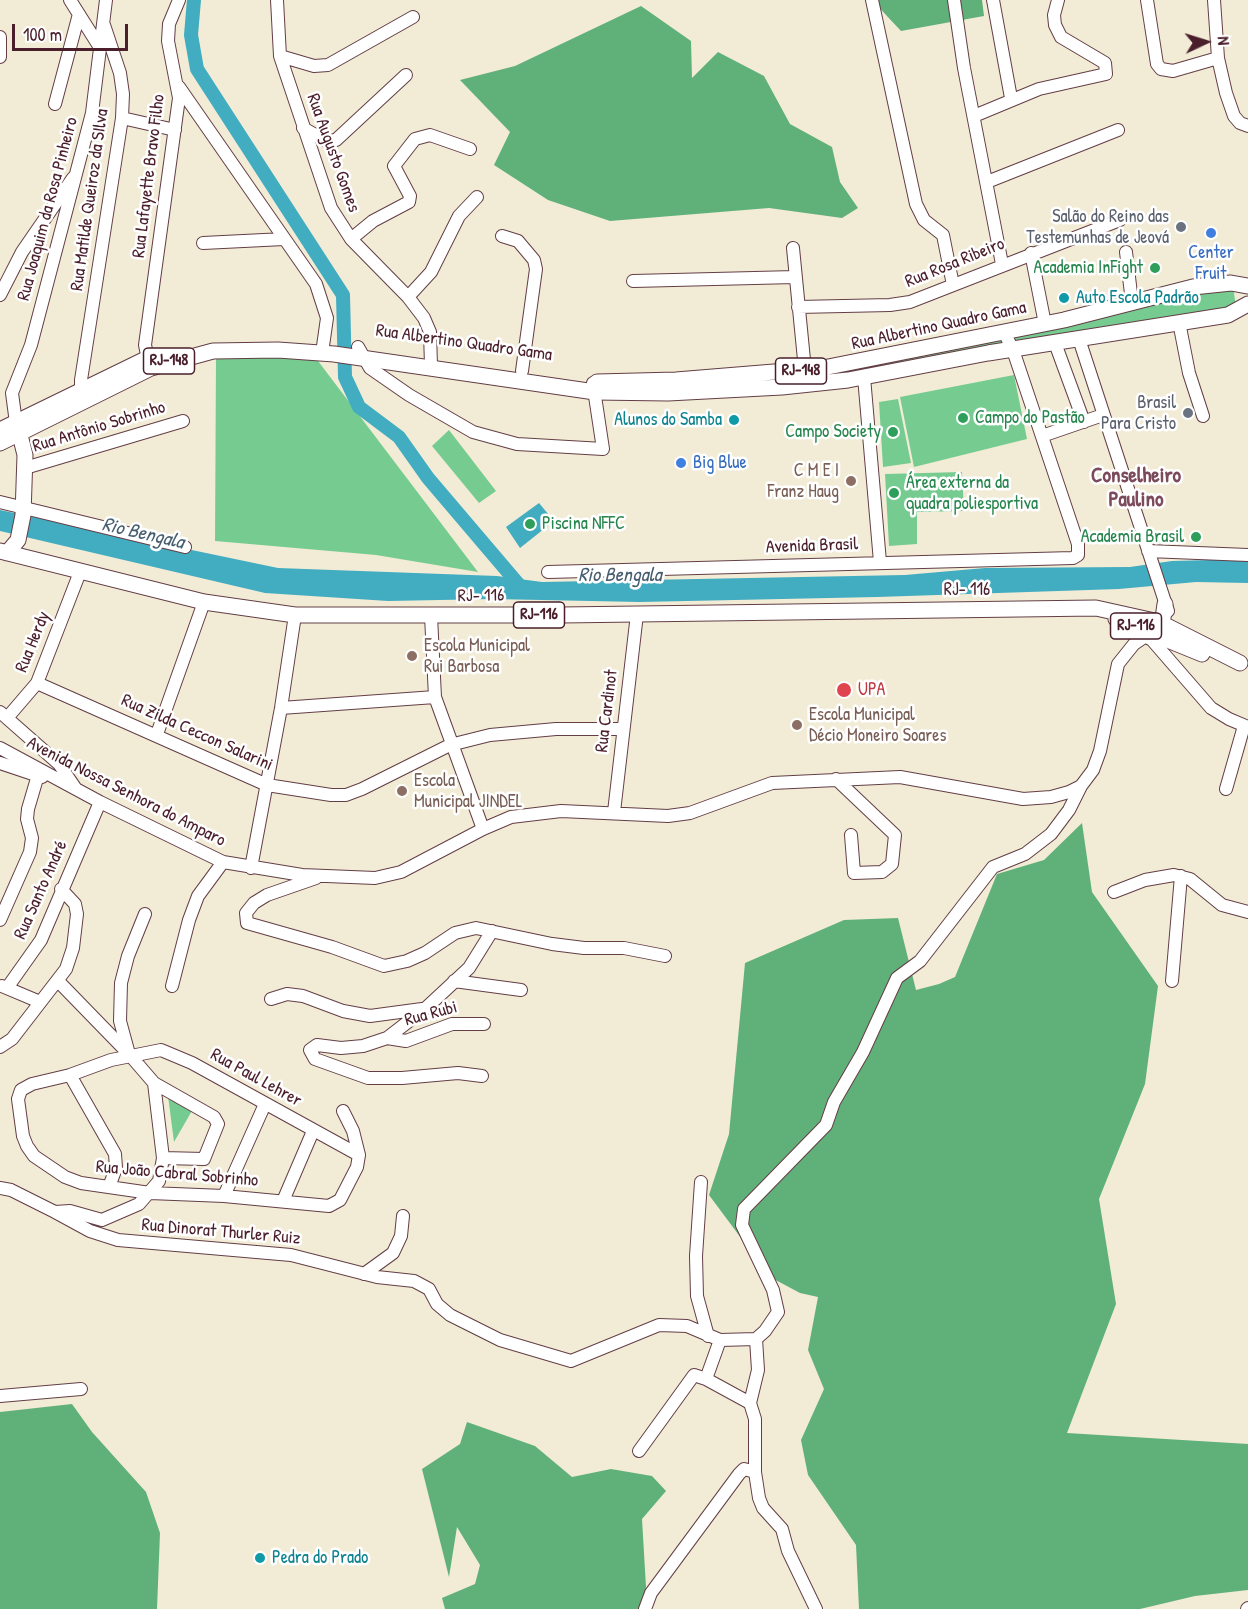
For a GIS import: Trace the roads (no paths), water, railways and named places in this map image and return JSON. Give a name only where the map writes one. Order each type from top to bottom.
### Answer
[{"type":"main road","points":[[1231,283],[1239,297],[1245,298]]},
{"type":"main road","name":"Rua Albertino Quadro Gama","points":[[341,350],[648,393],[782,380],[864,376],[1179,322],[1245,298],[1231,283],[1193,287],[1045,324],[879,359],[805,370],[782,380]]},
{"type":"main road","name":"RJ-148","points":[[0,443],[19,428],[185,347],[273,339],[341,350]]},
{"type":"main road","name":"Rua Albertino Quadro Gama","points":[[431,362],[522,371],[594,387]]},
{"type":"main road","name":"RJ-148","points":[[0,430],[19,428]]},
{"type":"main road","points":[[2,555],[18,540],[23,511],[25,468],[19,428]]},
{"type":"main road","name":"RJ- 116","points":[[2,555],[204,602],[296,615],[431,616],[1078,610],[1146,626],[1176,630],[1244,663]]},
{"type":"main road","points":[[1146,626],[1165,614],[1164,601]]},
{"type":"main road","points":[[1146,626],[1150,614],[1164,601]]},
{"type":"main road","name":"RJ- 116","points":[[1146,626],[1223,663],[1244,663]]},
{"type":"main road","points":[[1176,630],[1183,643],[1192,650]]},
{"type":"street","points":[[70,0],[99,46]]},
{"type":"street","name":"Rua Joaquim da Rosa Pinheiro","points":[[19,428],[12,393],[31,345],[78,169],[98,80],[99,46],[106,0]]},
{"type":"street","name":"Rua Lafayette Bravo Filho","points":[[149,363],[145,345],[175,130],[178,86],[168,41],[169,24],[179,0]]},
{"type":"street","name":"Rua Augusto Gomes","points":[[277,0],[280,56],[331,208],[351,239],[408,297],[424,318],[430,332],[431,362]]},
{"type":"street","points":[[872,0],[916,204],[924,220],[943,235],[953,285]]},
{"type":"street","points":[[954,0],[1002,264]]},
{"type":"street","points":[[993,0],[1011,98]]},
{"type":"street","points":[[974,116],[1011,98],[1106,74],[1105,63],[1060,37],[1054,25],[1058,0]]},
{"type":"street","points":[[1147,0],[1157,64],[1161,69],[1173,71],[1218,58]]},
{"type":"street","points":[[1214,0],[1218,58],[1234,116],[1240,123],[1248,126]]},
{"type":"street","points":[[55,104],[79,14]]},
{"type":"street","points":[[280,56],[314,66],[328,65],[413,17]]},
{"type":"street","name":"Rua Matilde Queiroz da SIlva","points":[[81,396],[122,118],[123,94],[120,73],[102,18]]},
{"type":"street","points":[[0,37],[0,57]]},
{"type":"street","points":[[303,128],[326,141],[336,140],[406,75]]},
{"type":"street","points":[[178,86],[320,293],[327,318],[341,350],[473,432],[517,444],[603,449],[594,387]]},
{"type":"street","points":[[122,118],[175,130]]},
{"type":"street","points":[[987,182],[1118,130]]},
{"type":"street","points":[[351,239],[373,221],[409,202],[410,196],[394,166],[415,140],[430,135],[470,149]]},
{"type":"street","points":[[0,295],[22,252],[78,169]]},
{"type":"street","points":[[408,297],[431,272],[459,216],[477,197]]},
{"type":"street","name":"Rua Rosa Ribeiro","points":[[798,307],[890,305],[910,302],[1002,264],[1120,220]]},
{"type":"street","points":[[502,236],[518,242],[534,260],[536,270],[522,371]]},
{"type":"street","points":[[203,243],[285,239]]},
{"type":"street","points":[[793,248],[805,370]]},
{"type":"street","points":[[1126,252],[1132,302]]},
{"type":"street","points":[[1031,253],[1045,324]]},
{"type":"street","points":[[633,281],[795,277]]},
{"type":"street","points":[[1179,322],[1189,374],[1203,416]]},
{"type":"street","points":[[1004,332],[1013,350],[1042,436],[1103,416]]},
{"type":"street","points":[[1079,339],[1164,601],[1176,630]]},
{"type":"street","points":[[1055,343],[1084,422]]},
{"type":"street","points":[[864,376],[880,562]]},
{"type":"street","name":"Rua Antônio Sobrinho","points":[[25,468],[183,421]]},
{"type":"street","name":"Avenida Brasil","points":[[548,572],[1073,558],[1078,555],[1078,544],[1042,436]]},
{"type":"street","points":[[0,502],[23,511],[185,547]]},
{"type":"street","points":[[1150,555],[1248,555]]},
{"type":"street","name":"Rua Herdy","points":[[4,715],[37,683],[80,572]]},
{"type":"street","points":[[157,734],[204,602]]},
{"type":"street","name":"Rua Cardinot","points":[[614,812],[637,614]]},
{"type":"street","points":[[250,868],[281,708],[296,615]]},
{"type":"street","points":[[431,616],[435,697],[450,745],[483,829]]},
{"type":"street","points":[[1146,626],[1152,640],[1211,708],[1246,726],[1226,789]]},
{"type":"street","points":[[714,1338],[756,1339],[765,1331],[778,1312],[773,1290],[742,1225],[744,1209],[826,1125],[834,1102],[863,1052],[897,978],[920,961],[993,867],[1025,854],[1051,834],[1069,810],[1081,786],[1093,770],[1100,751],[1118,664],[1146,626]]},
{"type":"street","name":"Rua Zilda Ceccon Salarini","points":[[37,683],[157,734],[267,785],[331,795],[346,795],[387,778],[450,745],[490,735],[522,730],[623,729]]},
{"type":"street","points":[[281,708],[435,697]]},
{"type":"street","points":[[4,715],[59,764],[76,790]]},
{"type":"street","name":"Avenida Nossa Senhora do Amparo","points":[[0,748],[76,790],[224,862],[250,868],[356,879],[388,876],[401,872],[483,829],[512,817],[537,812],[614,812],[668,816],[690,813],[772,783],[836,779],[900,777],[1023,799],[1051,797],[1081,786]]},
{"type":"street","points":[[0,763],[76,790]]},
{"type":"street","points":[[0,920],[30,852],[32,838],[27,819],[28,809],[38,775]]},
{"type":"street","points":[[836,779],[895,835],[896,853],[892,864],[882,872],[854,873],[851,835]]},
{"type":"street","name":"Rua Santo André","points":[[4,986],[37,947],[100,802]]},
{"type":"street","points":[[172,986],[189,920],[198,896],[224,862]]},
{"type":"street","points":[[1172,981],[1181,876]]},
{"type":"street","points":[[1114,892],[1145,880],[1181,876],[1190,879],[1222,905],[1248,912]]},
{"type":"street","points":[[320,877],[267,895],[254,903],[246,913],[247,923],[332,947],[384,966],[395,966],[425,953],[455,933],[466,929],[492,931],[552,944],[584,948],[624,948],[665,956]]},
{"type":"street","points":[[0,1047],[12,1040],[66,969],[77,926],[75,904],[61,889]]},
{"type":"street","points":[[129,1055],[119,1010],[121,983],[128,956],[145,914]]},
{"type":"street","points":[[482,1077],[458,1073],[402,1078],[368,1078],[319,1060],[310,1052],[316,1045],[341,1048],[363,1046],[387,1038],[426,1008],[477,958],[492,931]]},
{"type":"street","points":[[58,981],[154,1083],[214,1117],[218,1124],[204,1159],[163,1158]]},
{"type":"street","points":[[454,981],[520,990]]},
{"type":"street","points":[[4,986],[40,1002]]},
{"type":"street","points":[[270,999],[287,994],[303,996],[344,1011],[370,1016],[426,1008]]},
{"type":"street","name":"Rua Rubi","points":[[387,1038],[405,1041],[452,1024],[484,1024]]},
{"type":"street","name":"Rua Paul Lehrer","points":[[129,1055],[161,1050],[192,1063],[359,1155]]},
{"type":"street","name":"Rua João Cabral Sobrinho","points":[[129,1055],[70,1075],[32,1084],[21,1090],[18,1099],[22,1136],[34,1156],[65,1177],[94,1186],[150,1193],[224,1196],[329,1206],[340,1200],[357,1167],[359,1155]]},
{"type":"street","points":[[70,1075],[115,1154],[116,1168],[109,1187]]},
{"type":"street","points":[[150,1193],[159,1181],[163,1158],[154,1083]]},
{"type":"street","points":[[224,1196],[265,1104]]},
{"type":"street","points":[[343,1111],[353,1131],[359,1155]]},
{"type":"street","points":[[283,1201],[313,1131]]},
{"type":"street","points":[[701,1182],[696,1256],[697,1296],[714,1338],[706,1379]]},
{"type":"street","name":"Rua Dinorat Thurler Ruiz","points":[[0,1188],[11,1190],[90,1231],[118,1240],[291,1255],[363,1274],[423,1284],[450,1315],[500,1340],[571,1360],[650,1327],[678,1324],[695,1328],[714,1338]]},
{"type":"street","name":"Rua Dinorat Thurler Ruiz","points":[[55,1212],[70,1211],[94,1220],[112,1218],[139,1204],[150,1193]]},
{"type":"street","points":[[363,1274],[393,1253],[401,1236],[403,1216]]},
{"type":"street","points":[[756,1339],[758,1370],[750,1403],[754,1419],[755,1472],[759,1498],[763,1508],[782,1529],[788,1551],[816,1609]]},
{"type":"street","points":[[639,1451],[694,1375],[750,1403]]},
{"type":"street","points":[[1,1397],[81,1389]]},
{"type":"street","points":[[645,1609],[651,1593],[739,1474],[744,1469],[755,1472]]},
{"type":"water","name":"Piscina NFFC","points":[[539,503],[554,521],[520,548],[506,527]]},
{"type":"water","points":[[0,510],[278,568],[497,576],[542,582],[905,575],[985,568],[1130,567],[1172,561],[1248,559],[1248,583],[1196,582],[1119,589],[640,602],[492,599],[388,601],[265,593],[0,531]]},
{"type":"waterway","points":[[194,0],[191,35],[197,69],[343,295],[345,377],[359,407],[399,437],[428,478],[525,592]]},
{"type":"place","name":"Salão do Reino das Testemunhas de Jeová","points":[[1181,227]]},
{"type":"place","name":"Center Fruit","points":[[1211,233]]},
{"type":"place","name":"Academia InFight","points":[[1155,268]]},
{"type":"place","name":"Auto Escola Padrão","points":[[1064,298]]},
{"type":"place","name":"Brasil Para Cristo","points":[[1188,413]]},
{"type":"place","name":"Campo do Pastão","points":[[963,418]]},
{"type":"place","name":"Alunos do Samba","points":[[734,420]]},
{"type":"place","name":"Campo Society","points":[[893,432]]},
{"type":"place","name":"Big Blue","points":[[681,463]]},
{"type":"place","name":"C M E I Franz Haug","points":[[851,481]]},
{"type":"place","name":"Área externa da quadra poliesportiva","points":[[894,493]]},
{"type":"place","name":"Piscina NFFC","points":[[530,524]]},
{"type":"place","name":"Academia Brasil","points":[[1196,537]]},
{"type":"place","name":"Escola Municipal Rui Barbosa","points":[[412,656]]},
{"type":"place","name":"UPA","points":[[844,690]]},
{"type":"place","name":"Escola Municipal Décio Moneiro Soares","points":[[797,725]]},
{"type":"place","name":"Escola Municipal JINDEL","points":[[402,791]]},
{"type":"place","name":"Pedra do Prado","points":[[260,1558]]},
{"type":"district","name":"Conselheiro Paulino","points":[[1136,488]]},
{"type":"water label","name":"Rio Bengala","points":[[143,534]]},
{"type":"water label","name":"Rio Bengala","points":[[620,576]]}]
